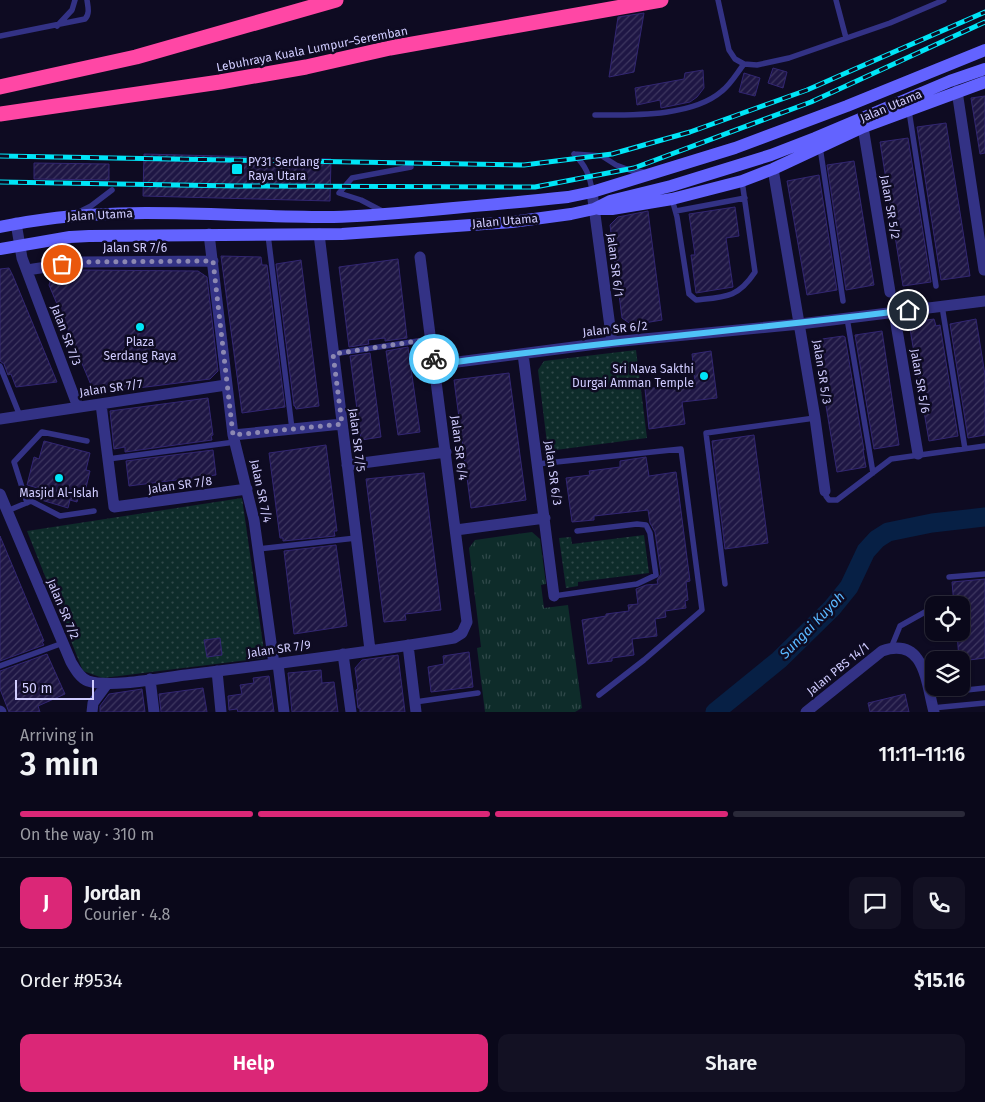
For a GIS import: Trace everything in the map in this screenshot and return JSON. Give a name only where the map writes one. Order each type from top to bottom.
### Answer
[{"type":"highway","points":[[0,87],[136,57],[336,0]]},
{"type":"highway","name":"Lebuhraya Kuala Lumpur–Seremban","points":[[0,114],[220,82],[306,67],[390,48],[661,0]]},
{"type":"street","name":"Jalan Utama","points":[[0,227],[75,214],[170,212],[328,217],[389,214],[517,203],[592,192],[735,148],[985,50]]},
{"type":"street","name":"Jalan Utama","points":[[0,249],[70,237],[366,232],[512,222],[571,214],[594,209],[610,201],[690,181],[771,155],[950,81],[985,69]]},
{"type":"street","points":[[594,209],[674,205],[773,169],[819,146],[908,109],[985,82]]},
{"type":"street","points":[[957,91],[984,270]]},
{"type":"street","name":"Jalan SR 5/2","points":[[863,127],[890,292]]},
{"type":"street","name":"Jalan SR 5/3","points":[[773,169],[800,324],[825,491]]},
{"type":"street","name":"Jalan SR 6/1","points":[[592,192],[612,342]]},
{"type":"street","name":"Jalan SR 7/3","points":[[16,223],[22,258],[78,407]]},
{"type":"street","name":"Jalan SR 7/4","points":[[209,234],[234,438],[247,490],[258,549],[284,712]]},
{"type":"street","name":"Jalan SR 7/5","points":[[319,234],[370,650]]},
{"type":"street","name":"Jalan SR 6/4","points":[[420,256],[467,622],[462,633],[454,638]]},
{"type":"street","name":"Jalan SR 7/6","points":[[27,270],[79,262],[213,261]]},
{"type":"street","name":"Jalan SR 6/2","points":[[434,365],[612,342],[800,324],[985,301]]},
{"type":"street","name":"Jalan SR 5/6","points":[[894,312],[918,454]]},
{"type":"street","name":"Jalan SR 6/3","points":[[523,354],[554,596]]},
{"type":"street","name":"Jalan SR 7/7","points":[[0,419],[226,385]]},
{"type":"street","points":[[101,404],[108,459]]},
{"type":"street","points":[[234,438],[342,424]]},
{"type":"street","points":[[347,464],[446,452]]},
{"type":"street","name":"Jalan SR 7/8","points":[[108,459],[113,506],[117,508],[247,490]]},
{"type":"street","name":"Jalan SR 7/2","points":[[0,494],[4,513],[70,662],[81,677],[88,681],[107,684]]},
{"type":"street","points":[[456,530],[545,518]]},
{"type":"street","name":"Jalan SR 7/9","points":[[107,684],[276,664],[454,638]]},
{"type":"street","points":[[408,645],[416,707]]},
{"type":"street","points":[[891,648],[909,650],[917,656],[925,677]]},
{"type":"street","name":"Jalan PBS 14/1","points":[[806,712],[882,651],[891,648]]},
{"type":"street","points":[[344,654],[351,712]]},
{"type":"street","points":[[217,671],[221,712]]},
{"type":"street","points":[[150,679],[154,712]]},
{"type":"street","points":[[92,712],[93,703],[107,684]]},
{"type":"street","points":[[930,696],[933,710]]},
{"type":"lane","points":[[57,26],[72,10],[75,0]]},
{"type":"lane","points":[[0,36],[84,20],[88,16],[87,0]]},
{"type":"lane","points":[[718,0],[729,50],[735,58],[744,64],[757,66],[772,63],[890,23],[944,0]]},
{"type":"lane","points":[[836,0],[846,38]]},
{"type":"lane","points":[[595,115],[643,115],[694,106],[710,100],[723,91],[744,64]]},
{"type":"lane","points":[[908,109],[936,286]]},
{"type":"lane","points":[[819,146],[843,301]]},
{"type":"lane","points":[[592,192],[589,174],[582,162],[574,154],[602,156],[616,165],[632,171],[653,173]]},
{"type":"lane","points":[[389,214],[361,200],[339,193],[352,178],[411,167]]},
{"type":"lane","points":[[742,181],[755,272],[746,285],[728,296],[696,300],[689,294],[674,205],[744,198]]},
{"type":"lane","points":[[75,214],[91,206],[112,190]]},
{"type":"lane","points":[[268,235],[292,429]]},
{"type":"lane","points":[[942,306],[965,449]]},
{"type":"lane","points":[[846,318],[873,473]]},
{"type":"lane","points":[[333,354],[431,339]]},
{"type":"lane","points":[[0,366],[20,416]]},
{"type":"lane","points":[[725,584],[706,433],[815,418]]},
{"type":"lane","points":[[27,503],[14,462],[42,432],[87,441]]},
{"type":"lane","points":[[108,459],[234,438]]},
{"type":"lane","points":[[825,491],[826,496],[830,500],[837,500],[891,459],[985,446]]},
{"type":"lane","points":[[538,464],[681,449],[702,610],[644,660],[599,695]]},
{"type":"lane","points":[[4,513],[31,501],[60,516],[94,511]]},
{"type":"lane","points":[[554,596],[637,584],[656,575],[650,533],[646,525],[638,524],[577,531]]},
{"type":"lane","points":[[258,549],[356,538]]},
{"type":"lane","points":[[949,577],[985,574]]},
{"type":"lane","points":[[891,648],[900,626],[925,612]]},
{"type":"lane","points":[[0,666],[63,643]]},
{"type":"lane","points":[[970,690],[985,688]]},
{"type":"lane","points":[[416,707],[478,693]]},
{"type":"lane","points":[[933,710],[985,703]]},
{"type":"green space","points":[[636,350],[647,438],[548,451],[538,370],[544,361]]},
{"type":"green space","points":[[242,498],[265,658],[103,678],[83,671],[27,531]]},
{"type":"green space","points":[[532,532],[540,539],[546,584],[541,585],[544,608],[568,605],[582,708],[575,712],[485,712],[477,648],[481,647],[469,548],[475,540]]},
{"type":"green space","points":[[644,535],[649,573],[578,582],[578,586],[566,588],[559,538],[571,537],[572,544]]},
{"type":"building","points":[[644,13],[634,72],[609,77],[618,17]]},
{"type":"building","points":[[773,68],[787,72],[783,88],[768,83]]},
{"type":"building","points":[[703,70],[704,88],[690,102],[661,108],[660,100],[637,105],[635,88],[684,79],[685,73]]},
{"type":"building","points":[[744,73],[760,78],[755,96],[739,92]]},
{"type":"building","points":[[985,96],[985,153],[980,154],[971,98]]},
{"type":"building","points":[[946,123],[970,276],[941,280],[917,127]]},
{"type":"building","points":[[908,138],[931,282],[903,286],[880,142]]},
{"type":"building","name":"PY31 Serdang Raya Utara","points":[[144,154],[331,159],[330,201],[143,196]]},
{"type":"building","points":[[854,161],[874,285],[846,290],[827,165]]},
{"type":"building","points":[[34,163],[109,164],[109,180],[34,179]]},
{"type":"building","points":[[819,175],[837,290],[807,295],[787,181]]},
{"type":"building","points":[[735,207],[739,236],[726,238],[733,287],[696,293],[691,255],[695,255],[689,214]]},
{"type":"building","points":[[648,211],[662,320],[632,325],[622,318],[610,225],[618,217]]},
{"type":"building","points":[[221,256],[261,257],[262,265],[267,265],[285,407],[242,413]]},
{"type":"building","points":[[398,259],[407,338],[385,341],[385,338],[368,340],[369,344],[349,347],[339,267]]},
{"type":"building","points":[[301,260],[319,406],[296,409],[294,406],[276,264]]},
{"type":"building","points":[[9,268],[57,382],[16,387],[11,374],[8,375],[4,364],[0,361],[0,269]]},
{"type":"building","name":"Plaza Serdang Raya","points":[[79,270],[198,271],[207,277],[218,371],[210,379],[98,393],[91,385],[49,285],[52,275]]},
{"type":"building","points":[[934,319],[936,326],[940,325],[958,436],[929,441],[910,329],[915,328],[914,322]]},
{"type":"building","points":[[976,319],[985,375],[985,435],[968,438],[950,324]]},
{"type":"building","points":[[882,331],[899,445],[874,449],[855,335]]},
{"type":"building","points":[[845,337],[866,467],[837,472],[815,340]]},
{"type":"building","points":[[408,347],[420,432],[398,435],[386,351]]},
{"type":"building","points":[[711,351],[717,398],[682,402],[685,424],[649,429],[645,389],[695,383],[692,354]]},
{"type":"building","points":[[370,353],[381,437],[361,440],[350,356]]},
{"type":"building","points":[[509,373],[526,500],[471,508],[454,380]]},
{"type":"building","points":[[208,398],[212,440],[125,452],[125,447],[114,449],[110,411]]},
{"type":"building","points":[[754,435],[768,543],[725,549],[712,441]]},
{"type":"building","name":"Masjid Al-Islah","points":[[44,441],[90,453],[86,470],[90,471],[84,496],[79,495],[77,502],[70,500],[68,508],[38,499],[41,489],[27,485],[34,457],[39,459]]},
{"type":"building","points":[[326,445],[337,531],[334,531],[335,536],[283,541],[283,538],[280,538],[269,453]]},
{"type":"building","points":[[213,450],[216,475],[129,486],[126,461]]},
{"type":"building","points":[[646,457],[649,476],[676,472],[690,581],[686,582],[688,600],[685,601],[686,608],[665,611],[666,617],[655,619],[657,636],[632,639],[634,655],[612,658],[612,661],[588,664],[582,620],[629,611],[628,605],[638,604],[636,589],[646,585],[658,584],[657,580],[661,574],[655,532],[650,523],[648,510],[594,516],[594,520],[572,522],[566,478],[590,475],[589,471],[620,467],[620,461]]},
{"type":"building","points":[[424,473],[441,610],[405,614],[406,620],[384,622],[366,479]]},
{"type":"building","points":[[0,536],[44,645],[0,661]]},
{"type":"building","points":[[336,545],[347,626],[294,634],[284,551]]},
{"type":"building","points":[[985,579],[985,658],[970,660],[970,651],[958,651],[958,641],[970,641],[970,596],[953,596],[952,582]]},
{"type":"building","points":[[220,638],[222,655],[207,657],[204,640]]},
{"type":"building","points":[[469,652],[473,687],[431,692],[428,667],[444,664],[443,656]]},
{"type":"building","points":[[47,654],[65,694],[38,706],[40,712],[9,712],[0,689],[0,671]]},
{"type":"building","points":[[398,655],[405,712],[360,712],[360,708],[358,708],[355,668],[362,660]]},
{"type":"building","points":[[321,670],[322,683],[334,682],[338,712],[292,712],[288,673]]},
{"type":"building","points":[[269,676],[274,712],[238,712],[237,709],[229,710],[228,696],[242,694],[240,685],[254,683],[253,678]]},
{"type":"building","points":[[203,688],[207,712],[161,712],[159,694]]},
{"type":"building","points":[[142,689],[145,712],[100,712],[100,706],[109,694]]},
{"type":"building","points":[[905,694],[909,712],[870,712],[868,703]]},
{"type":"waterway","name":"Sungai Kuyoh","points":[[715,712],[779,660],[832,608],[849,587],[866,551],[877,539],[888,532],[932,523],[985,517]]},
{"type":"railway","points":[[0,156],[524,165],[612,154],[690,132],[807,90],[985,12]]},
{"type":"railway","points":[[0,182],[237,186],[535,187],[634,168],[811,102],[985,22]]},
{"type":"way so far","points":[[62,264],[79,262],[213,261],[233,435],[342,424],[333,354],[384,348],[431,339],[434,359]]},
{"type":"place","name":"PY31 Serdang Raya Utara","points":[[237,169]]},
{"type":"place","name":"Plaza Serdang Raya","points":[[140,327]]},
{"type":"place","name":"Sri Nava Sakthi Durgai Amman Temple","points":[[704,376]]},
{"type":"place","name":"Masjid Al-Islah","points":[[59,478]]},
{"type":"route","points":[[434,359],[434,365],[612,342],[800,324],[908,310]]}]
